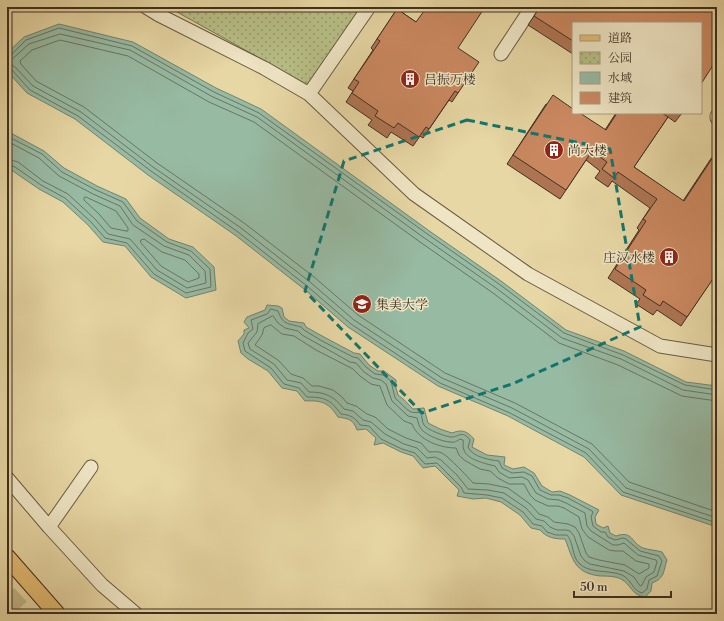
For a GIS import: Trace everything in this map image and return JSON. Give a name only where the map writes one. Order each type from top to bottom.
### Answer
[{"type":"main road","points":[[7,557],[57,614]]},
{"type":"lane","points":[[146,7],[264,68],[309,94],[414,194],[528,274],[660,346],[715,352]]},
{"type":"lane","points":[[309,94],[369,7]]},
{"type":"lane","points":[[501,54],[532,7]]},
{"type":"lane","points":[[49,527],[91,467]]},
{"type":"lane","points":[[7,478],[102,585],[136,614]]},
{"type":"highlighted area","points":[[467,120],[610,149],[640,327],[512,384],[422,413],[305,291],[344,161]]},
{"type":"green space","points":[[168,7],[361,7],[308,85]]},
{"type":"water","points":[[59,24],[133,42],[216,88],[261,109],[501,281],[566,330],[624,351],[686,382],[717,386],[717,527],[621,495],[584,457],[508,416],[438,386],[348,327],[304,289],[235,235],[148,175],[75,119],[27,93],[7,71],[7,53],[24,37]]},
{"type":"water","points":[[7,131],[44,151],[64,168],[97,186],[126,199],[140,218],[169,239],[193,247],[214,267],[216,290],[186,298],[151,277],[125,246],[103,242],[88,225],[63,202],[39,189],[7,167]]},
{"type":"water","points":[[267,305],[282,308],[284,317],[289,321],[304,323],[306,327],[324,337],[354,353],[360,354],[369,365],[378,371],[384,371],[396,380],[398,395],[413,409],[424,408],[428,423],[452,433],[462,431],[469,434],[474,439],[472,447],[487,455],[505,457],[504,465],[513,469],[524,467],[534,473],[542,486],[552,492],[560,491],[599,510],[595,517],[596,524],[603,528],[608,526],[610,533],[616,536],[629,536],[643,548],[662,552],[667,560],[664,571],[659,579],[652,583],[651,591],[645,597],[640,596],[621,579],[585,572],[576,564],[565,539],[551,538],[540,530],[531,528],[520,515],[501,502],[486,498],[473,499],[457,496],[459,490],[435,466],[423,468],[413,456],[383,443],[374,445],[376,438],[366,429],[357,430],[352,422],[348,419],[338,417],[331,408],[324,403],[305,401],[297,391],[282,388],[268,371],[241,353],[238,341],[244,334],[244,330],[249,328],[244,322],[247,317],[265,310]]},
{"type":"building","name":"吕振万楼","points":[[427,7],[485,7],[458,48],[479,62],[458,93],[455,91],[429,129],[426,127],[419,137],[398,123],[394,128],[375,116],[378,111],[352,93],[359,82],[354,79],[380,41],[377,39],[397,9],[416,22]]},
{"type":"building","points":[[540,7],[709,7],[717,12],[717,59],[702,82],[702,22],[572,22],[572,40],[534,16]]},
{"type":"building","points":[[553,95],[572,108],[572,114],[582,114],[606,130],[616,114],[664,114],[668,117],[634,167],[684,201],[717,151],[717,273],[687,317],[663,301],[660,306],[643,295],[646,290],[615,269],[646,221],[643,219],[657,199],[618,172],[614,178],[602,169],[607,162],[592,151],[566,190],[513,155]]},
{"type":"tunnel","points":[[7,594],[25,614]]},
{"type":"place","name":"吕振万楼","points":[[410,79]]},
{"type":"place","name":"尚大楼","points":[[554,150]]},
{"type":"place","name":"庄汉水楼","points":[[669,257]]},
{"type":"place","name":"集美大学","points":[[362,304]]}]
